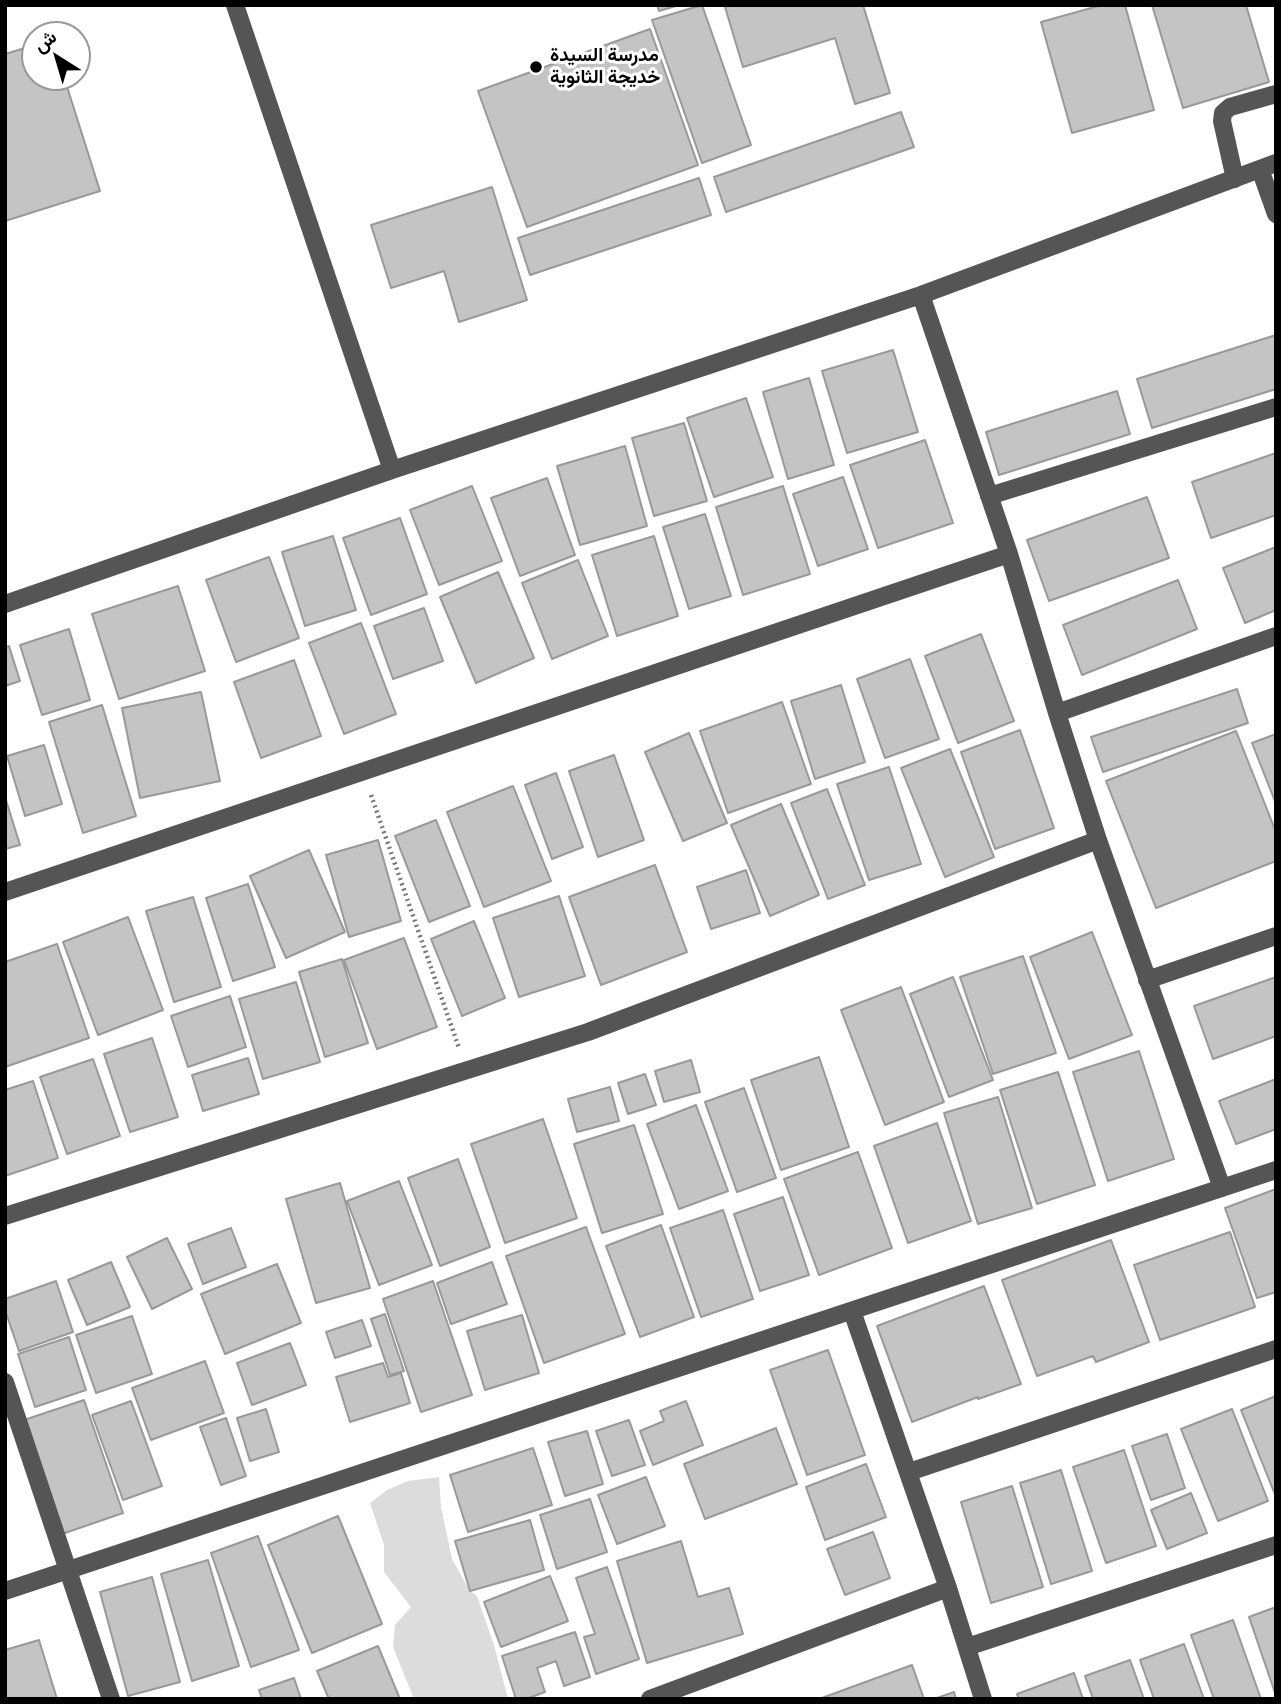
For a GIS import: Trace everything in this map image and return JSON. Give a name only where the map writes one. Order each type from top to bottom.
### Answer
[{"type":"street","points":[[235,5],[392,470]]},
{"type":"street","points":[[1236,179],[1222,121],[1223,113],[1230,107],[1276,94]]},
{"type":"street","points":[[5,604],[392,470],[921,295],[1268,166],[1276,214]]},
{"type":"street","points":[[921,295],[1009,554],[1098,840],[1222,1188]]},
{"type":"street","points":[[989,496],[1276,407]]},
{"type":"street","points":[[5,892],[1009,554]]},
{"type":"street","points":[[1057,713],[1276,636]]},
{"type":"street","points":[[5,1216],[589,1032],[1098,840]]},
{"type":"street","points":[[1147,980],[1276,936]]},
{"type":"street","points":[[5,1591],[1276,1170]]},
{"type":"street","points":[[852,1311],[909,1472],[983,1699]]},
{"type":"street","points":[[909,1472],[1276,1349]]},
{"type":"street","points":[[5,1382],[111,1699]]},
{"type":"street","points":[[967,1647],[1276,1545]]},
{"type":"street","points":[[650,1699],[948,1588]]},
{"type":"path","points":[[363,772],[466,1071]]},
{"type":"shaded area","points":[[439,1477],[441,1507],[452,1559],[470,1591],[477,1596],[494,1645],[508,1699],[414,1699],[393,1647],[395,1625],[411,1607],[384,1572],[384,1545],[370,1503],[387,1490],[408,1481]]},
{"type":"building","points":[[657,5],[679,5],[659,11]]},
{"type":"building","points":[[702,5],[751,145],[702,163],[652,20]]},
{"type":"building","points":[[863,5],[890,93],[855,104],[835,38],[743,67],[725,7]]},
{"type":"building","points":[[1102,5],[1125,5],[1154,110],[1072,133],[1041,22]]},
{"type":"building","points":[[1152,5],[1246,5],[1269,82],[1183,108]]},
{"type":"building","points":[[650,29],[698,165],[527,227],[478,91]]},
{"type":"building","points":[[21,49],[21,91],[68,91],[100,191],[5,221],[5,54]]},
{"type":"building","points":[[901,112],[914,147],[726,212],[714,177]]},
{"type":"building","points":[[699,178],[711,215],[530,275],[518,238]]},
{"type":"building","points":[[492,187],[527,300],[459,322],[444,271],[391,288],[371,225]]},
{"type":"building","points":[[1276,335],[1276,389],[1152,428],[1137,379]]},
{"type":"building","points":[[893,350],[918,432],[847,453],[822,371]]},
{"type":"building","points":[[809,378],[834,465],[788,479],[763,392]]},
{"type":"building","points":[[1117,391],[1130,434],[999,475],[986,432]]},
{"type":"building","points":[[746,398],[773,477],[714,497],[687,418]]},
{"type":"building","points":[[684,423],[707,501],[654,516],[632,438]]},
{"type":"building","points":[[925,440],[953,523],[878,548],[850,465]]},
{"type":"building","points":[[625,446],[647,526],[580,545],[557,466]]},
{"type":"building","points":[[1276,453],[1276,515],[1211,538],[1192,482]]},
{"type":"building","points":[[843,477],[868,549],[818,566],[793,494]]},
{"type":"building","points":[[547,478],[575,555],[520,576],[491,498]]},
{"type":"building","points":[[472,486],[502,561],[439,585],[410,510]]},
{"type":"building","points":[[783,486],[810,574],[743,595],[716,507]]},
{"type":"building","points":[[1147,497],[1169,558],[1049,601],[1027,540]]},
{"type":"building","points":[[705,514],[731,596],[689,609],[663,527]]},
{"type":"building","points":[[400,518],[427,594],[371,615],[343,538]]},
{"type":"building","points":[[333,536],[356,610],[305,626],[282,552]]},
{"type":"building","points":[[654,536],[678,616],[617,636],[592,555]]},
{"type":"building","points":[[1276,547],[1276,610],[1245,623],[1223,568]]},
{"type":"building","points":[[269,557],[299,638],[236,662],[206,580]]},
{"type":"building","points":[[578,560],[608,636],[552,659],[522,583]]},
{"type":"building","points":[[498,572],[534,658],[476,683],[440,597]]},
{"type":"building","points":[[1178,580],[1197,629],[1082,675],[1063,625]]},
{"type":"building","points":[[178,586],[205,671],[119,699],[92,614]]},
{"type":"building","points":[[424,608],[443,661],[393,679],[374,626]]},
{"type":"building","points":[[361,623],[396,714],[344,734],[309,643]]},
{"type":"building","points":[[69,629],[90,700],[42,715],[20,645]]},
{"type":"building","points":[[981,634],[1014,721],[958,743],[925,656]]},
{"type":"building","points":[[9,646],[20,681],[5,686],[5,647]]},
{"type":"building","points":[[910,659],[939,739],[885,758],[857,679]]},
{"type":"building","points":[[294,660],[321,736],[261,758],[234,682]]},
{"type":"building","points":[[841,685],[865,762],[815,779],[791,701]]},
{"type":"building","points":[[1237,689],[1248,723],[1103,772],[1091,737]]},
{"type":"building","points":[[201,692],[220,781],[140,798],[122,708]]},
{"type":"building","points":[[782,702],[811,784],[728,813],[700,731]]},
{"type":"building","points":[[102,705],[136,816],[83,833],[49,722]]},
{"type":"building","points":[[1020,730],[1054,828],[995,849],[961,752]]},
{"type":"building","points":[[1236,731],[1276,832],[1276,861],[1156,908],[1106,781]]},
{"type":"building","points":[[689,733],[727,823],[683,841],[645,752]]},
{"type":"building","points":[[1276,734],[1276,804],[1252,743]]},
{"type":"building","points":[[44,745],[62,804],[25,816],[7,756]]},
{"type":"building","points":[[950,749],[994,857],[945,877],[901,768]]},
{"type":"building","points":[[614,755],[644,840],[598,857],[569,771]]},
{"type":"building","points":[[889,767],[921,864],[869,880],[837,784]]},
{"type":"building","points":[[556,773],[583,847],[552,859],[525,785]]},
{"type":"building","points":[[513,786],[551,881],[484,907],[447,812]]},
{"type":"building","points":[[827,789],[865,885],[828,899],[791,803]]},
{"type":"building","points":[[5,797],[20,845],[5,849]]},
{"type":"building","points":[[781,804],[819,895],[770,916],[731,825]]},
{"type":"building","points":[[436,820],[470,906],[429,922],[395,836]]},
{"type":"building","points":[[378,840],[401,921],[349,937],[326,855]]},
{"type":"building","points":[[309,850],[345,932],[286,958],[250,876]]},
{"type":"building","points":[[655,865],[687,952],[601,985],[569,897]]},
{"type":"building","points":[[746,870],[760,913],[711,929],[697,887]]},
{"type":"building","points":[[248,884],[275,967],[233,981],[206,898]]},
{"type":"building","points":[[559,896],[585,976],[519,997],[493,918]]},
{"type":"building","points":[[193,897],[221,987],[174,1002],[146,911]]},
{"type":"building","points":[[128,917],[163,1010],[98,1035],[63,942]]},
{"type":"building","points":[[474,921],[505,998],[462,1016],[431,939]]},
{"type":"building","points":[[1092,932],[1132,1035],[1069,1059],[1030,957]]},
{"type":"building","points":[[404,938],[437,1027],[377,1049],[344,960]]},
{"type":"building","points":[[57,944],[89,1038],[5,1067],[5,962]]},
{"type":"building","points":[[1023,956],[1056,1053],[993,1074],[960,977]]},
{"type":"building","points":[[342,959],[368,1043],[325,1057],[299,972]]},
{"type":"building","points":[[953,977],[993,1080],[949,1097],[910,994]]},
{"type":"building","points":[[1276,977],[1276,1036],[1213,1059],[1194,1006]]},
{"type":"building","points":[[296,982],[320,1062],[263,1079],[239,999]]},
{"type":"building","points":[[901,987],[944,1102],[885,1125],[841,1010]]},
{"type":"building","points":[[230,996],[246,1047],[188,1067],[171,1016]]},
{"type":"building","points":[[152,1038],[178,1117],[130,1132],[104,1054]]},
{"type":"building","points":[[1139,1051],[1174,1159],[1108,1181],[1073,1072]]},
{"type":"building","points":[[819,1057],[849,1147],[781,1170],[751,1080]]},
{"type":"building","points":[[248,1058],[259,1094],[203,1111],[192,1075]]},
{"type":"building","points":[[93,1059],[120,1136],[67,1154],[40,1077]]},
{"type":"building","points":[[691,1060],[700,1092],[664,1102],[655,1071]]},
{"type":"building","points":[[1058,1072],[1095,1185],[1037,1204],[1000,1090]]},
{"type":"building","points":[[645,1074],[656,1105],[628,1114],[618,1083]]},
{"type":"building","points":[[1276,1079],[1276,1129],[1236,1144],[1219,1101]]},
{"type":"building","points":[[33,1081],[58,1158],[5,1176],[5,1090]]},
{"type":"building","points":[[610,1087],[619,1121],[577,1132],[568,1099]]},
{"type":"building","points":[[744,1088],[776,1178],[737,1192],[705,1102]]},
{"type":"building","points":[[998,1097],[1032,1208],[978,1224],[944,1113]]},
{"type":"building","points":[[696,1105],[728,1191],[679,1209],[647,1124]]},
{"type":"building","points":[[543,1119],[577,1218],[505,1243],[471,1144]]},
{"type":"building","points":[[937,1123],[971,1221],[908,1243],[874,1146]]},
{"type":"building","points":[[634,1125],[663,1214],[602,1233],[574,1144]]},
{"type":"building","points":[[858,1152],[892,1248],[819,1275],[784,1179]]},
{"type":"building","points":[[458,1159],[490,1247],[440,1266],[408,1178]]},
{"type":"building","points":[[399,1181],[432,1265],[379,1285],[347,1201]]},
{"type":"building","points":[[340,1183],[370,1288],[316,1303],[286,1199]]},
{"type":"building","points":[[1276,1189],[1276,1292],[1257,1298],[1225,1208]]},
{"type":"building","points":[[783,1197],[809,1275],[760,1291],[734,1214]]},
{"type":"building","points":[[723,1210],[753,1299],[701,1317],[670,1228]]},
{"type":"building","points":[[661,1225],[694,1317],[640,1337],[606,1246]]},
{"type":"building","points":[[586,1227],[625,1334],[544,1363],[506,1256]]},
{"type":"building","points":[[231,1228],[246,1267],[203,1284],[188,1244]]},
{"type":"building","points":[[1230,1232],[1255,1307],[1160,1340],[1134,1265]]},
{"type":"building","points":[[167,1238],[192,1289],[152,1309],[127,1257]]},
{"type":"building","points":[[1111,1240],[1149,1342],[1096,1362],[1093,1356],[1037,1376],[1002,1280]]},
{"type":"building","points":[[111,1262],[130,1307],[87,1325],[68,1280]]},
{"type":"building","points":[[492,1262],[507,1304],[451,1324],[437,1283]]},
{"type":"building","points":[[277,1264],[301,1323],[225,1354],[201,1294]]},
{"type":"building","points":[[56,1281],[73,1332],[19,1351],[5,1310],[5,1299]]},
{"type":"building","points":[[433,1281],[472,1395],[421,1412],[383,1299]]},
{"type":"building","points":[[984,1286],[1021,1384],[912,1422],[877,1326]]},
{"type":"building","points":[[385,1314],[404,1371],[390,1375],[371,1319]]},
{"type":"building","points":[[522,1315],[539,1373],[485,1390],[467,1331]]},
{"type":"building","points":[[132,1316],[152,1374],[96,1393],[76,1335]]},
{"type":"building","points":[[362,1320],[371,1346],[335,1358],[326,1332]]},
{"type":"building","points":[[69,1337],[86,1390],[35,1407],[18,1354]]},
{"type":"building","points":[[290,1343],[306,1385],[252,1405],[237,1363]]},
{"type":"building","points":[[828,1350],[865,1455],[807,1475],[770,1370]]},
{"type":"building","points":[[205,1361],[224,1413],[151,1440],[132,1388]]},
{"type":"building","points":[[383,1363],[388,1377],[401,1373],[410,1403],[350,1422],[336,1377]]},
{"type":"building","points":[[1276,1396],[1276,1497],[1241,1410]]},
{"type":"building","points":[[84,1400],[123,1513],[62,1534],[24,1420]]},
{"type":"building","points":[[131,1401],[162,1486],[123,1500],[92,1415]]},
{"type":"building","points":[[686,1401],[703,1445],[653,1465],[640,1431],[664,1421],[660,1411]]},
{"type":"building","points":[[266,1409],[279,1452],[250,1461],[237,1418]]},
{"type":"building","points":[[1232,1409],[1268,1501],[1218,1521],[1181,1429]]},
{"type":"building","points":[[226,1418],[246,1476],[221,1485],[200,1427]]},
{"type":"building","points":[[629,1420],[645,1465],[612,1476],[596,1431]]},
{"type":"building","points":[[776,1428],[797,1484],[705,1519],[684,1464]]},
{"type":"building","points":[[587,1431],[603,1484],[565,1496],[548,1442]]},
{"type":"building","points":[[1167,1434],[1185,1488],[1151,1500],[1132,1446]]},
{"type":"building","points":[[533,1448],[552,1505],[468,1532],[450,1475]]},
{"type":"building","points":[[1124,1450],[1156,1546],[1106,1563],[1073,1467]]},
{"type":"building","points":[[866,1464],[886,1517],[825,1540],[806,1487]]},
{"type":"building","points":[[1061,1470],[1092,1571],[1051,1584],[1020,1483]]},
{"type":"building","points":[[646,1477],[665,1526],[617,1544],[598,1495]]},
{"type":"building","points":[[1012,1486],[1043,1587],[991,1603],[961,1502]]},
{"type":"building","points":[[1191,1493],[1207,1533],[1167,1549],[1151,1510]]},
{"type":"building","points":[[590,1499],[607,1552],[557,1569],[540,1515]]},
{"type":"building","points":[[338,1516],[382,1624],[312,1653],[268,1545]]},
{"type":"building","points":[[530,1520],[544,1570],[470,1591],[455,1541]]},
{"type":"building","points":[[873,1532],[890,1578],[845,1595],[827,1549]]},
{"type":"building","points":[[258,1536],[299,1650],[251,1667],[211,1553]]},
{"type":"building","points":[[681,1541],[698,1597],[729,1588],[743,1634],[647,1663],[617,1561]]},
{"type":"building","points":[[208,1560],[239,1666],[192,1681],[161,1574]]},
{"type":"building","points":[[607,1567],[639,1659],[596,1674],[584,1637],[595,1634],[576,1578]]},
{"type":"building","points":[[550,1576],[568,1621],[501,1647],[484,1602]]},
{"type":"building","points":[[152,1577],[180,1682],[128,1696],[100,1592]]},
{"type":"building","points":[[1276,1607],[1276,1693],[1275,1693],[1249,1617]]},
{"type":"building","points":[[1233,1620],[1261,1699],[1214,1699],[1191,1635]]},
{"type":"building","points":[[575,1632],[590,1677],[564,1686],[556,1661],[537,1668],[545,1692],[526,1699],[516,1699],[502,1656]]},
{"type":"building","points":[[39,1640],[57,1699],[5,1699],[5,1650]]},
{"type":"building","points":[[1184,1644],[1204,1699],[1154,1699],[1140,1660]]},
{"type":"building","points":[[378,1646],[400,1699],[329,1699],[317,1671]]},
{"type":"building","points":[[1130,1660],[1144,1699],[1093,1699],[1085,1676]]},
{"type":"building","points":[[912,1665],[924,1699],[819,1699]]},
{"type":"building","points":[[1074,1673],[1083,1699],[1019,1699],[1017,1694]]},
{"type":"building","points":[[294,1678],[301,1699],[262,1699],[259,1690]]},
{"type":"building","points":[[954,1692],[956,1699],[934,1699]]},
{"type":"place","name":"مدرسة السيدة خديجة الثانوية","points":[[536,67]]}]
